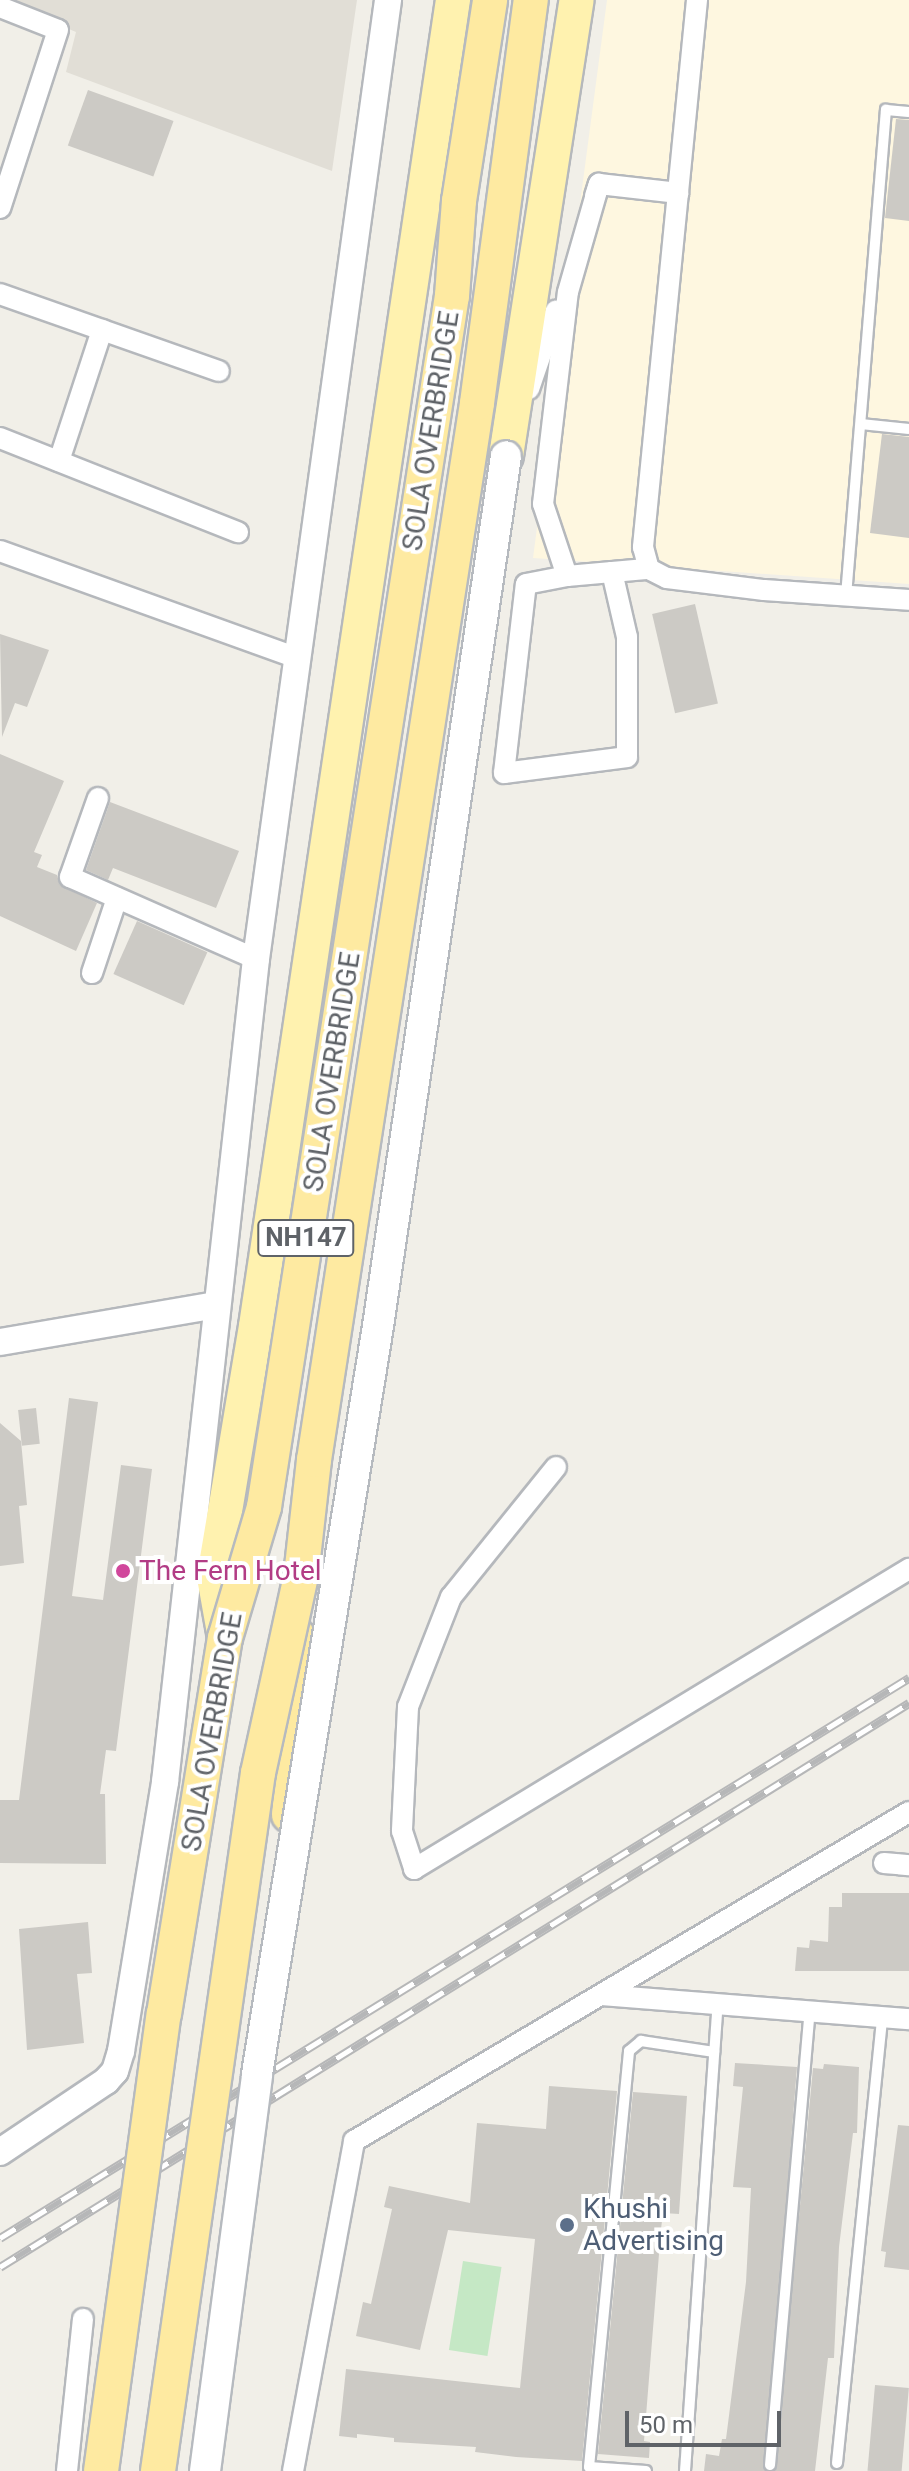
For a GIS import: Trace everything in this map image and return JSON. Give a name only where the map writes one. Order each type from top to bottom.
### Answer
[{"type":"highway","name":"SOLA OVERBRIDGE","points":[[101,2471],[164,2014],[225,1638],[264,1507],[449,312],[459,201],[490,0]]},
{"type":"highway","name":"SOLA OVERBRIDGE","points":[[158,2471],[258,1773],[301,1576],[314,1460],[477,403],[531,0]]},
{"type":"highway","points":[[283,1916],[301,1576]]},
{"type":"main road","points":[[225,1638],[214,1577],[268,1247],[453,0]]},
{"type":"main road","points":[[205,2471],[283,1916],[378,1326],[506,456],[577,0]]},
{"type":"street","points":[[0,2152],[106,2081],[121,2051],[165,1782],[204,1400],[256,959],[295,657],[388,0]]},
{"type":"street","points":[[649,569],[643,547],[697,0]]},
{"type":"street","points":[[0,7],[58,30],[0,208]]},
{"type":"street","points":[[506,456],[599,184]]},
{"type":"street","points":[[599,184],[678,193]]},
{"type":"street","points":[[567,576],[543,504],[568,292],[599,184]]},
{"type":"street","points":[[0,294],[219,371]]},
{"type":"street","points":[[59,461],[102,330]]},
{"type":"street","points":[[0,438],[238,532]]},
{"type":"street","points":[[0,551],[295,657]]},
{"type":"street","points":[[612,572],[627,637],[627,757],[504,773],[526,584],[567,576],[612,572],[649,569],[667,578],[909,600]]},
{"type":"street","points":[[98,798],[70,877],[256,959]]},
{"type":"street","points":[[92,973],[117,898]]},
{"type":"street","points":[[0,1342],[216,1316]]},
{"type":"street","points":[[0,1356],[216,1316]]},
{"type":"street","points":[[556,1467],[451,1597],[408,1707],[402,1831],[414,1869],[909,1569]]},
{"type":"street","points":[[293,2471],[354,2141],[909,1812]]},
{"type":"street","points":[[884,1863],[909,1865]]},
{"type":"street","points":[[602,1995],[909,2019]]},
{"type":"street","points":[[67,2471],[83,2319]]},
{"type":"lane","points":[[846,596],[886,110],[909,112]]},
{"type":"lane","points":[[861,424],[909,429]]},
{"type":"lane","points":[[685,2471],[718,2004]]},
{"type":"lane","points":[[770,2465],[810,2012]]},
{"type":"lane","points":[[837,2463],[882,2017]]},
{"type":"lane","points":[[646,2471],[589,2467],[629,2051],[641,2041],[714,2052]]},
{"type":"shaded area","points":[[0,0],[357,0],[332,171],[66,72],[76,32]]},
{"type":"shaded area","points":[[607,0],[909,0],[909,584],[533,558]]},
{"type":"green space","points":[[463,2261],[502,2267],[487,2356],[449,2350]]},
{"type":"building","points":[[88,90],[174,121],[153,177],[68,145]]},
{"type":"building","points":[[896,119],[909,120],[909,221],[885,218]]},
{"type":"building","points":[[882,434],[909,437],[909,538],[870,533]]},
{"type":"building","points":[[695,604],[718,703],[675,713],[652,614]]},
{"type":"building","points":[[0,634],[49,650],[27,707],[15,703],[2,737]]},
{"type":"building","points":[[0,754],[64,781],[34,852],[42,855],[37,867],[57,875],[60,885],[97,903],[76,951],[0,916]]},
{"type":"building","points":[[110,802],[239,851],[216,908],[113,868],[108,880],[86,870]]},
{"type":"building","points":[[137,921],[207,952],[184,1005],[113,974]]},
{"type":"building","points":[[69,1398],[98,1402],[72,1596],[103,1600],[121,1465],[152,1469],[116,1751],[106,1750],[100,1794],[105,1794],[106,1864],[0,1863],[0,1800],[19,1800]]},
{"type":"building","points":[[36,1408],[40,1444],[22,1446],[18,1410]]},
{"type":"building","points":[[0,1423],[21,1441],[27,1505],[19,1506],[24,1563],[0,1566]]},
{"type":"building","points":[[842,1893],[909,1893],[909,1971],[795,1971],[797,1947],[809,1948],[810,1940],[828,1942],[829,1907],[842,1907]]},
{"type":"building","points":[[88,1922],[92,1973],[77,1974],[84,2043],[27,2050],[19,1929]]},
{"type":"building","points":[[735,2063],[797,2067],[765,2471],[704,2471],[706,2454],[719,2456],[722,2439],[726,2439],[746,2282],[751,2188],[733,2187],[743,2087],[733,2086]]},
{"type":"building","points":[[824,2064],[859,2067],[857,2133],[853,2133],[839,2247],[834,2358],[828,2358],[815,2471],[775,2471],[813,2068],[823,2069]]},
{"type":"building","points":[[549,2086],[617,2091],[582,2461],[516,2457],[475,2452],[476,2447],[394,2442],[394,2438],[357,2434],[357,2438],[339,2436],[346,2369],[520,2388],[535,2239],[448,2230],[420,2350],[356,2336],[363,2302],[371,2304],[392,2209],[384,2207],[389,2186],[470,2203],[477,2123],[546,2129]]},
{"type":"building","points":[[633,2092],[687,2096],[679,2214],[663,2213],[661,2229],[644,2441],[650,2442],[649,2458],[598,2454]]},
{"type":"building","points":[[898,2125],[909,2126],[909,2270],[884,2267],[886,2252],[881,2251]]},
{"type":"building","points":[[875,2385],[909,2388],[902,2471],[868,2471]]},
{"type":"railway","points":[[0,2238],[909,1678]]},
{"type":"railway","points":[[0,2267],[909,1703]]},
{"type":"place","name":"The Fern Hotel","points":[[123,1571]]},
{"type":"place","name":"Khushi Advertising","points":[[567,2225]]}]
